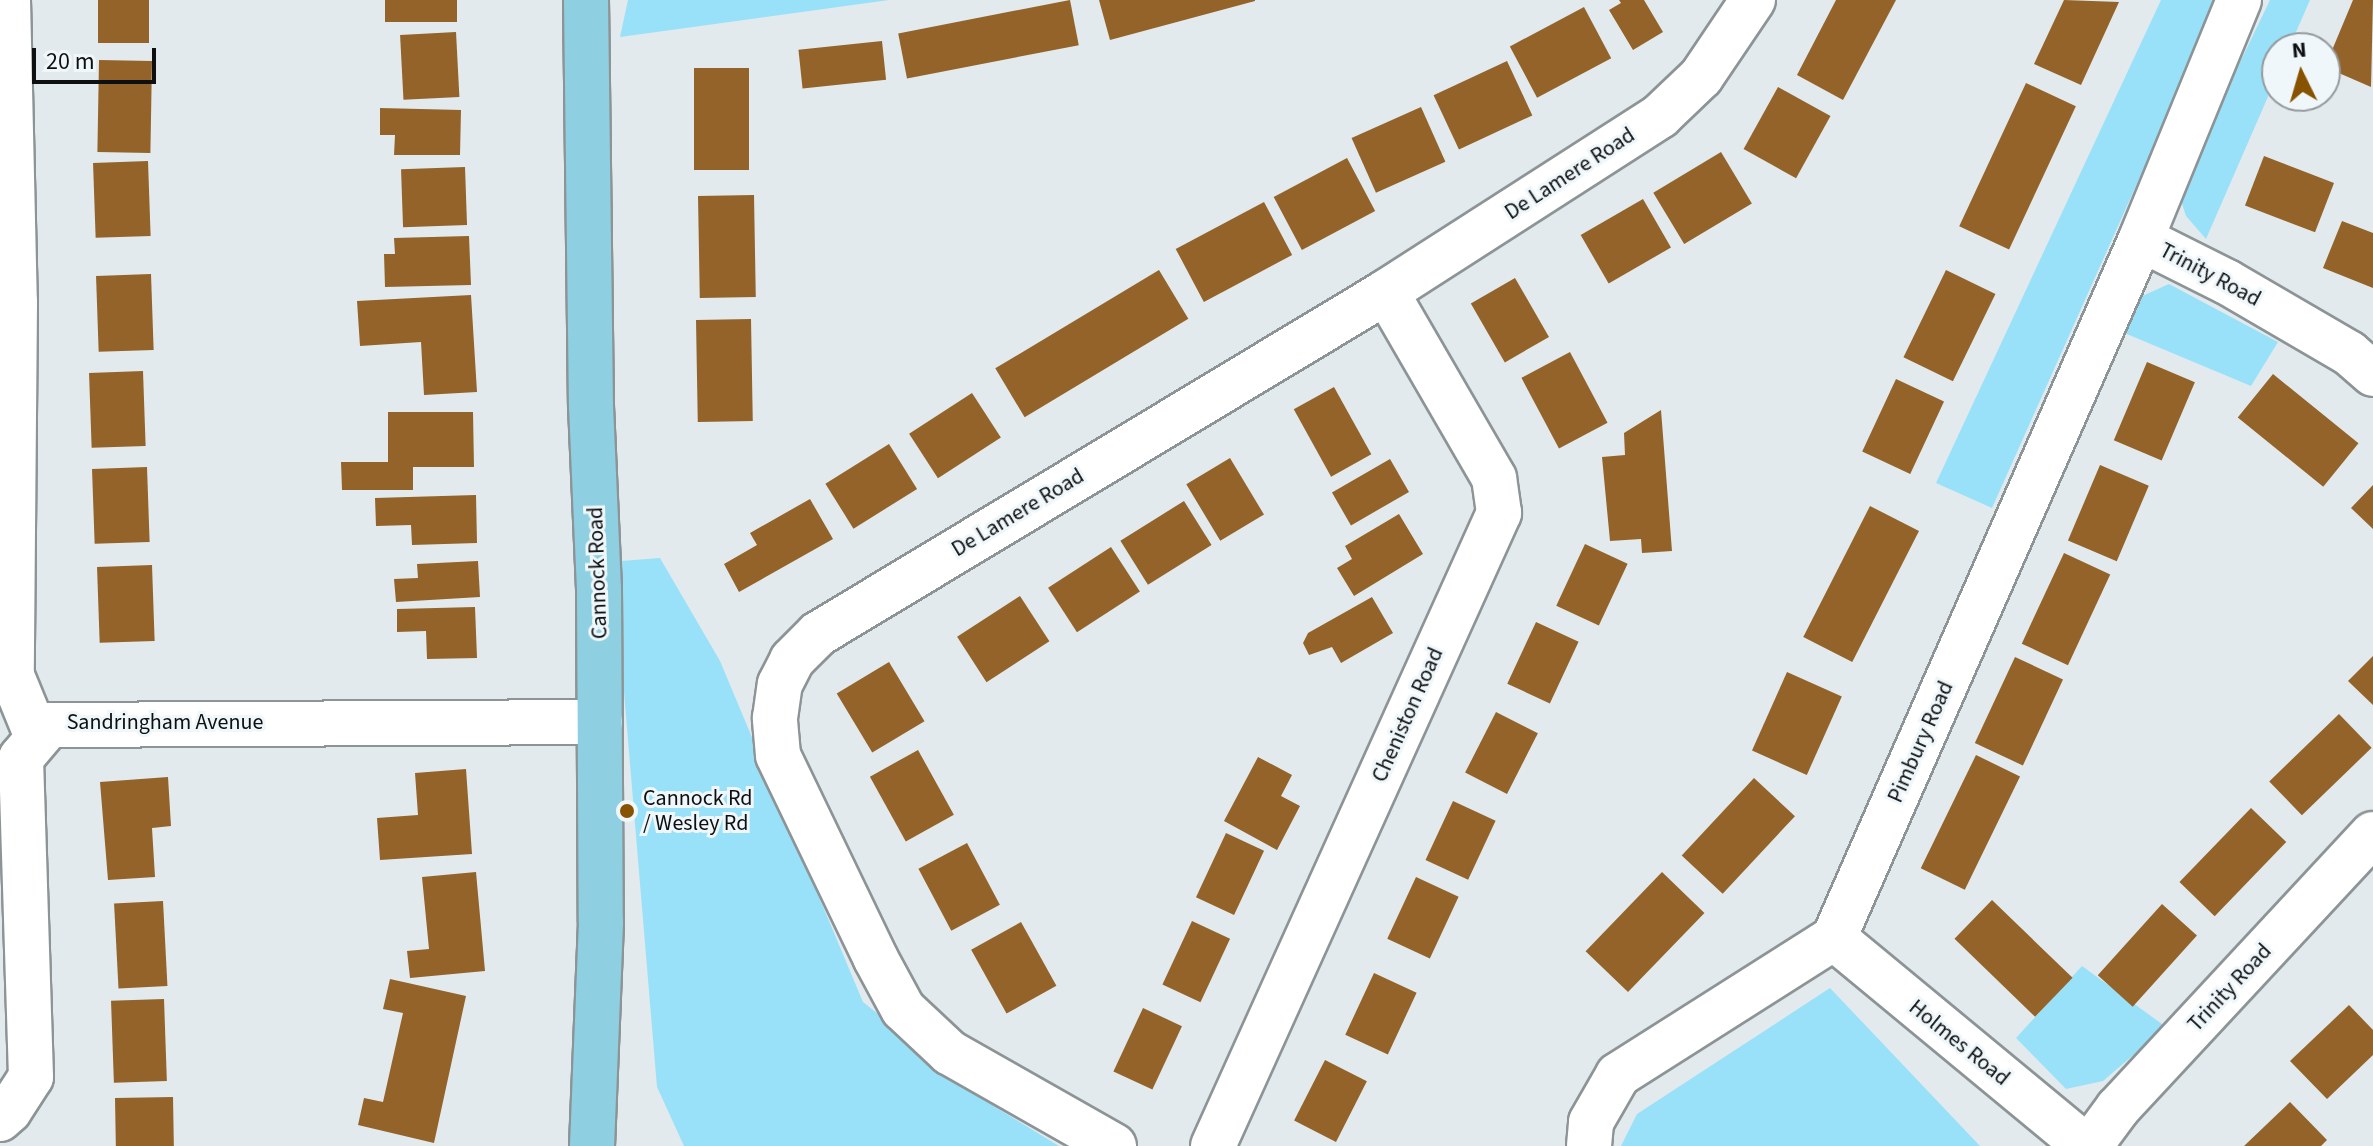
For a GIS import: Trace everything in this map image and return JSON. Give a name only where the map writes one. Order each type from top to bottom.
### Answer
[{"type":"main road","name":"Cannock Road","points":[[586,0],[600,722],[601,922],[592,1146]]},
{"type":"street","points":[[8,0],[5,72],[12,676],[37,737]]},
{"type":"street","name":"De Lamere Road","points":[[1114,1146],[950,1053],[903,1009],[778,755],[775,718],[780,684],[792,660],[818,634],[1386,292],[1660,116],[1701,77],[1753,0]]},
{"type":"street","name":"Trinity Road","points":[[2239,0],[2141,239],[2227,282],[2336,345],[2373,374]]},
{"type":"street","name":"Pimbury Road","points":[[1834,938],[2141,239]]},
{"type":"street","name":"Cheniston Road","points":[[1213,1146],[1499,513],[1494,478],[1386,292]]},
{"type":"street","name":"Sandringham Avenue","points":[[0,1119],[31,1077],[21,758],[49,725],[70,722],[600,722]]},
{"type":"street","name":"Trinity Road","points":[[2088,1146],[2118,1108],[2373,834]]},
{"type":"street","points":[[1589,1146],[1591,1122],[1618,1075],[1834,938]]},
{"type":"street","name":"Holmes Road","points":[[1834,938],[2088,1146]]},
{"type":"shaded area","points":[[628,0],[889,0],[620,37]]},
{"type":"shaded area","points":[[2161,0],[2219,0],[1992,508],[1936,483]]},
{"type":"shaded area","points":[[2270,0],[2310,0],[2296,32],[2261,32],[2261,112],[2206,239],[2186,216],[2178,191]]},
{"type":"shaded area","points":[[2169,284],[2278,342],[2251,386],[2122,332],[2140,297]]},
{"type":"shaded area","points":[[660,558],[720,661],[863,1002],[995,1107],[1059,1146],[684,1146],[657,1087],[624,692],[621,561]]},
{"type":"shaded area","points":[[2082,966],[2166,1027],[2103,1081],[2066,1089],[2016,1038]]},
{"type":"shaded area","points":[[1830,988],[1980,1146],[1621,1146],[1637,1114]]},
{"type":"building","points":[[98,0],[149,0],[149,43],[98,43]]},
{"type":"building","points":[[385,0],[457,0],[457,22],[385,22]]},
{"type":"building","points":[[1070,0],[1079,45],[907,79],[898,33]]},
{"type":"building","points":[[1099,0],[1255,0],[1255,1],[1110,40]]},
{"type":"building","points":[[1619,0],[1644,0],[1663,32],[1633,50],[1609,10],[1621,3]]},
{"type":"building","points":[[1836,0],[1896,0],[1843,100],[1797,75]]},
{"type":"building","points":[[2064,0],[2119,2],[2081,85],[2034,64]]},
{"type":"building","points":[[2353,0],[2373,0],[2371,87],[2341,74],[2340,32]]},
{"type":"building","points":[[1584,7],[1611,58],[1537,98],[1510,46]]},
{"type":"building","points":[[456,32],[459,97],[403,100],[400,35]]},
{"type":"building","points":[[882,41],[886,80],[803,89],[798,50]]},
{"type":"building","points":[[99,60],[152,61],[150,153],[97,152]]},
{"type":"building","points":[[1507,61],[1532,115],[1459,150],[1434,95]]},
{"type":"building","points":[[694,68],[749,68],[749,170],[694,170]]},
{"type":"building","points":[[2026,83],[2076,106],[2009,249],[1959,226]]},
{"type":"building","points":[[1778,87],[1830,116],[1796,178],[1744,149]]},
{"type":"building","points":[[1421,107],[1445,162],[1376,193],[1352,138]]},
{"type":"building","points":[[380,108],[461,110],[460,155],[394,155],[395,135],[380,135]]},
{"type":"building","points":[[1721,152],[1752,203],[1684,244],[1653,193]]},
{"type":"building","points":[[2264,156],[2334,183],[2315,232],[2245,205]]},
{"type":"building","points":[[1347,158],[1375,211],[1302,250],[1274,197]]},
{"type":"building","points":[[148,161],[151,236],[96,238],[93,163]]},
{"type":"building","points":[[465,167],[467,225],[403,227],[401,169]]},
{"type":"building","points":[[754,195],[756,297],[700,298],[698,196]]},
{"type":"building","points":[[1643,199],[1671,247],[1609,283],[1581,235]]},
{"type":"building","points":[[1264,202],[1292,255],[1204,302],[1176,249]]},
{"type":"building","points":[[2342,221],[2373,233],[2373,288],[2323,268]]},
{"type":"building","points":[[469,236],[471,285],[385,287],[384,254],[395,254],[394,238]]},
{"type":"building","points":[[1159,270],[1188,319],[1025,417],[995,368]]},
{"type":"building","points":[[1946,270],[1995,294],[1953,381],[1903,357]]},
{"type":"building","points":[[151,274],[154,350],[99,352],[96,276]]},
{"type":"building","points":[[1515,278],[1549,337],[1505,362],[1471,304]]},
{"type":"building","points":[[471,295],[477,392],[424,395],[421,342],[360,346],[357,301]]},
{"type":"building","points":[[751,319],[753,421],[698,422],[696,320]]},
{"type":"building","points":[[1570,352],[1608,423],[1559,448],[1521,378]]},
{"type":"building","points":[[2147,362],[2195,382],[2162,461],[2114,440]]},
{"type":"building","points":[[143,371],[146,446],[92,448],[89,373]]},
{"type":"building","points":[[2273,374],[2358,443],[2323,487],[2238,418]]},
{"type":"building","points":[[1896,379],[1944,401],[1910,474],[1862,452]]},
{"type":"building","points":[[1334,387],[1371,454],[1331,477],[1294,409]]},
{"type":"building","points":[[972,393],[1001,437],[938,478],[909,434]]},
{"type":"building","points":[[1661,410],[1672,551],[1642,553],[1641,539],[1610,541],[1602,457],[1625,455],[1624,433]]},
{"type":"building","points":[[388,412],[473,412],[474,467],[413,467],[413,490],[342,490],[341,462],[388,462]]},
{"type":"building","points":[[889,444],[917,489],[853,529],[825,484]]},
{"type":"building","points":[[1230,458],[1264,515],[1220,541],[1186,484]]},
{"type":"building","points":[[1390,459],[1409,492],[1351,525],[1332,492]]},
{"type":"building","points":[[2100,465],[2149,486],[2117,561],[2068,540]]},
{"type":"building","points":[[147,467],[150,542],[95,544],[92,469]]},
{"type":"building","points":[[2373,485],[2373,529],[2351,508]]},
{"type":"building","points":[[476,495],[477,543],[412,545],[411,525],[376,526],[375,498]]},
{"type":"building","points":[[810,499],[833,539],[739,592],[724,564],[757,545],[750,533]]},
{"type":"building","points":[[1184,501],[1212,545],[1148,585],[1120,541]]},
{"type":"building","points":[[1870,506],[1919,531],[1852,662],[1803,637]]},
{"type":"building","points":[[1399,514],[1423,554],[1354,596],[1337,568],[1352,559],[1345,546]]},
{"type":"building","points":[[1585,544],[1628,564],[1599,625],[1556,606]]},
{"type":"building","points":[[1111,547],[1140,591],[1077,632],[1048,588]]},
{"type":"building","points":[[2064,553],[2110,575],[2068,665],[2022,644]]},
{"type":"building","points":[[478,561],[480,597],[396,602],[394,579],[418,578],[417,564]]},
{"type":"building","points":[[152,565],[155,641],[100,643],[97,567]]},
{"type":"building","points":[[1020,596],[1049,641],[987,682],[957,637]]},
{"type":"building","points":[[1372,597],[1393,633],[1341,663],[1332,647],[1309,655],[1303,643],[1308,633]]},
{"type":"building","points":[[475,607],[477,658],[427,659],[426,631],[397,632],[397,609]]},
{"type":"building","points":[[1536,622],[1579,642],[1550,703],[1507,684]]},
{"type":"building","points":[[2373,656],[2373,705],[2348,681]]},
{"type":"building","points":[[2015,657],[2063,679],[2023,765],[1975,743]]},
{"type":"building","points":[[889,662],[925,721],[872,753],[837,693]]},
{"type":"building","points":[[1787,672],[1842,696],[1807,775],[1752,751]]},
{"type":"building","points":[[1496,712],[1538,733],[1507,794],[1465,773]]},
{"type":"building","points":[[2339,714],[2372,748],[2302,815],[2269,781]]},
{"type":"building","points":[[918,750],[954,815],[906,841],[870,777]]},
{"type":"building","points":[[1976,755],[2020,776],[1965,890],[1921,868]]},
{"type":"building","points":[[1258,757],[1292,775],[1281,796],[1300,806],[1277,850],[1224,821]]},
{"type":"building","points":[[466,769],[472,854],[380,860],[377,818],[418,815],[415,773]]},
{"type":"building","points":[[168,777],[171,826],[152,828],[155,877],[108,880],[100,782]]},
{"type":"building","points":[[1754,778],[1795,816],[1723,894],[1682,856]]},
{"type":"building","points":[[1453,801],[1496,821],[1468,880],[1426,860]]},
{"type":"building","points":[[2251,808],[2286,842],[2215,916],[2179,882]]},
{"type":"building","points":[[1226,833],[1264,851],[1234,915],[1196,897]]},
{"type":"building","points":[[967,843],[1000,905],[951,931],[918,869]]},
{"type":"building","points":[[476,872],[485,971],[410,978],[407,951],[429,949],[422,877]]},
{"type":"building","points":[[1662,872],[1704,913],[1628,992],[1586,951]]},
{"type":"building","points":[[1416,877],[1459,897],[1430,958],[1387,939]]},
{"type":"building","points":[[1992,900],[2073,978],[2035,1017],[1954,939]]},
{"type":"building","points":[[163,901],[167,986],[119,988],[114,904]]},
{"type":"building","points":[[2162,904],[2197,935],[2133,1007],[2098,975]]},
{"type":"building","points":[[1192,921],[1230,939],[1200,1002],[1162,984]]},
{"type":"building","points":[[1021,922],[1056,986],[1007,1013],[971,950]]},
{"type":"building","points":[[1374,973],[1417,993],[1388,1054],[1345,1035]]},
{"type":"building","points":[[390,979],[466,996],[434,1143],[358,1125],[364,1098],[383,1102],[403,1013],[383,1009]]},
{"type":"building","points":[[164,999],[167,1081],[114,1083],[111,1001]]},
{"type":"building","points":[[2349,1005],[2373,1030],[2373,1055],[2327,1099],[2290,1061]]},
{"type":"building","points":[[1143,1008],[1182,1026],[1152,1090],[1113,1071]]},
{"type":"building","points":[[1325,1060],[1367,1081],[1336,1142],[1294,1121]]},
{"type":"building","points":[[173,1097],[174,1146],[116,1146],[115,1098]]},
{"type":"building","points":[[2290,1102],[2327,1140],[2321,1146],[2244,1146]]},
{"type":"place","name":"Cannock Rd / Wesley Rd","points":[[627,811]]}]
